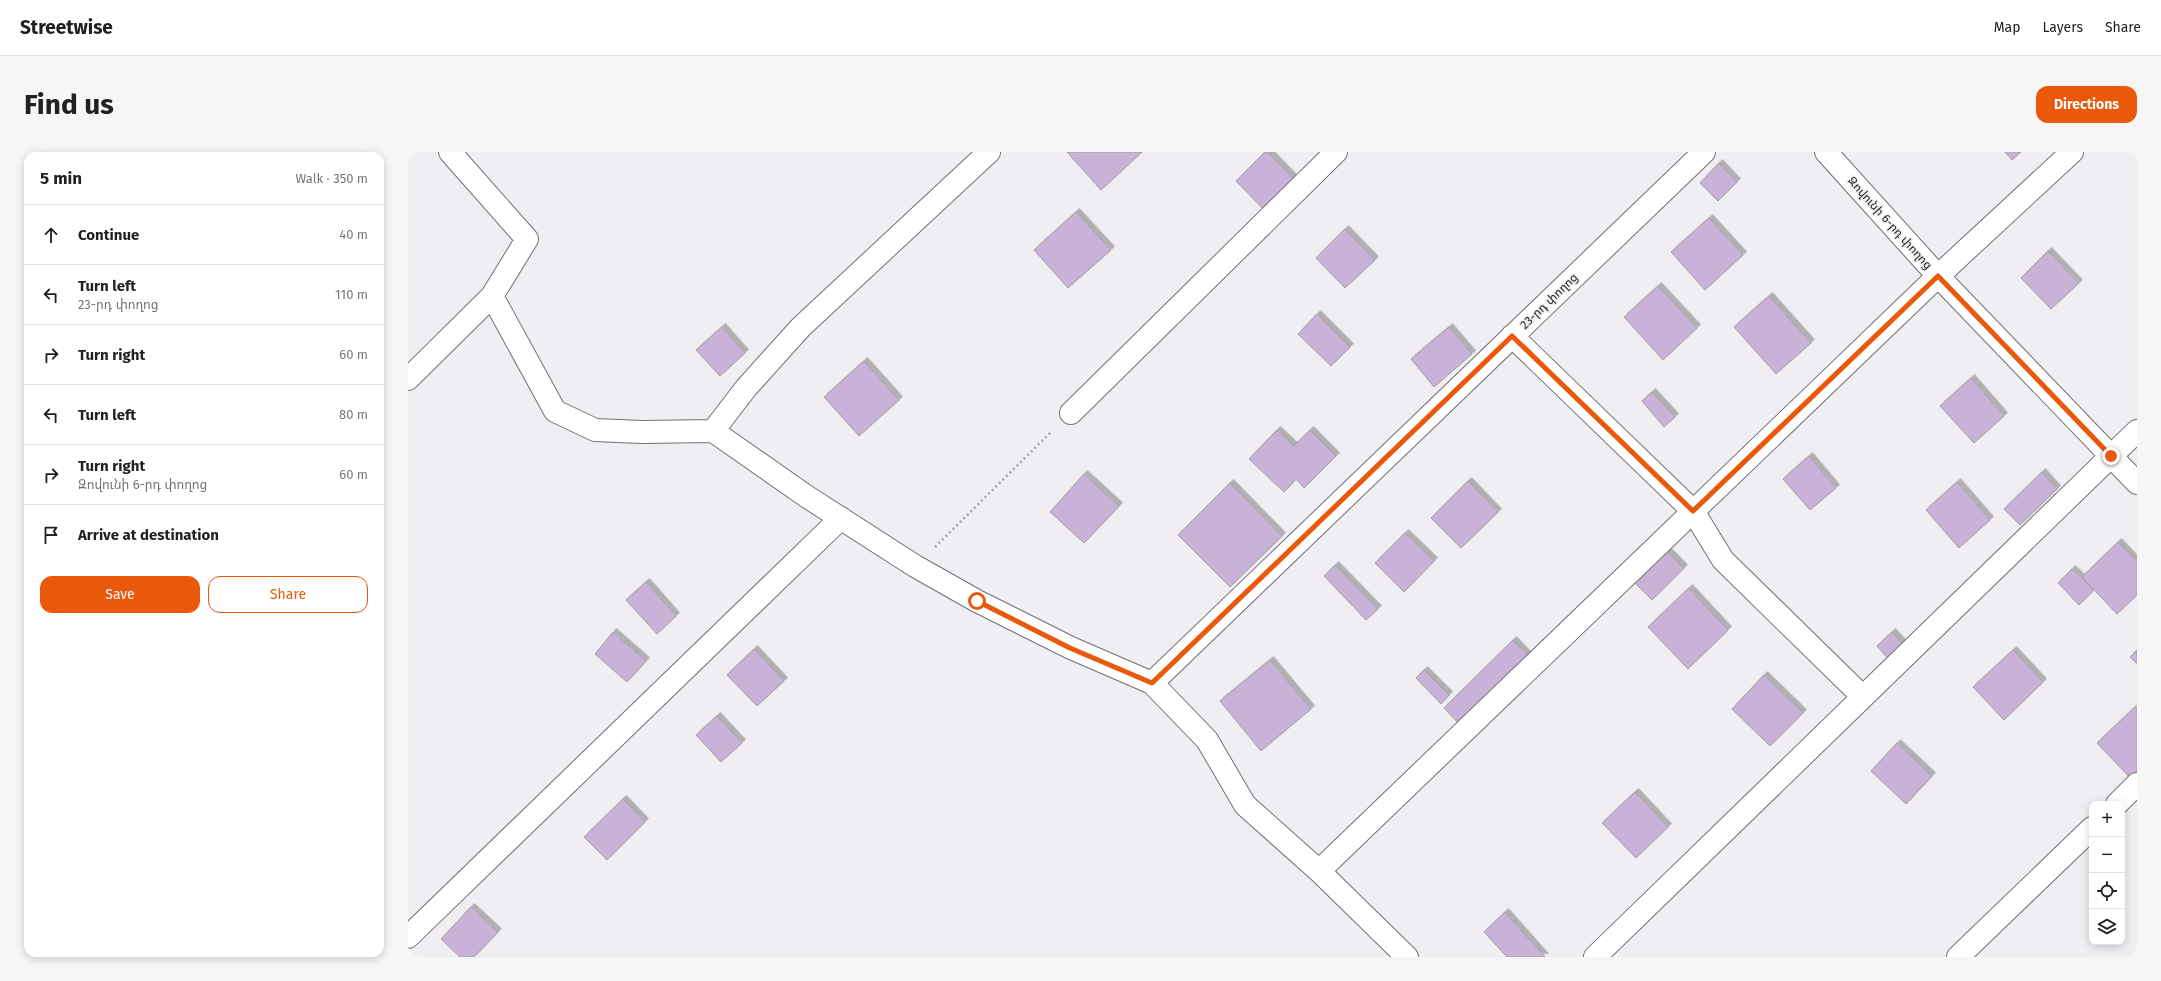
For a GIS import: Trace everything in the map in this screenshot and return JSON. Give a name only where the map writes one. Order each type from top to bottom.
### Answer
[{"type":"street","points":[[408,379],[492,296],[527,239],[450,152]]},
{"type":"street","points":[[713,431],[746,388],[801,327],[989,152]]},
{"type":"street","points":[[1071,412],[1336,152]]},
{"type":"street","name":"23-րդ փողոց","points":[[1152,683],[1704,152]]},
{"type":"street","name":"Զովունի 6-րդ փողոց","points":[[1826,152],[1938,276],[2137,483]]},
{"type":"street","points":[[1319,871],[1938,276],[2072,152]]},
{"type":"street","points":[[492,296],[555,411],[596,430],[642,432],[713,431],[841,518],[915,566],[977,601],[1070,648],[1152,683],[1207,740],[1245,805],[1319,871],[1407,957]]},
{"type":"street","points":[[1512,336],[1693,511],[1723,560],[1863,697]]},
{"type":"street","points":[[1595,957],[2137,431]]},
{"type":"street","points":[[408,937],[841,518]]},
{"type":"street","points":[[2120,801],[2137,784]]},
{"type":"street","points":[[1958,957],[2089,831]]},
{"type":"path","points":[[915,566],[1071,412]]},
{"type":"building","points":[[1067,152],[1142,152],[1101,190]]},
{"type":"building","points":[[1265,152],[1268,152],[1303,188],[1272,218],[1236,181]]},
{"type":"building","points":[[2005,152],[2021,152],[2012,160]]},
{"type":"building","points":[[1719,163],[1737,182],[1718,201],[1700,183]]},
{"type":"building","points":[[1076,212],[1111,250],[1068,288],[1034,250]]},
{"type":"building","points":[[1709,218],[1743,255],[1705,290],[1671,252]]},
{"type":"building","points":[[1345,229],[1375,260],[1345,288],[1316,258]]},
{"type":"building","points":[[2048,251],[2079,283],[2051,309],[2021,278]]},
{"type":"building","points":[[1658,286],[1697,328],[1663,360],[1624,317]]},
{"type":"building","points":[[1769,296],[1811,343],[1776,374],[1734,327]]},
{"type":"building","points":[[1317,314],[1350,347],[1331,366],[1298,334]]},
{"type":"building","points":[[722,327],[745,353],[720,376],[696,350]]},
{"type":"building","points":[[1449,327],[1472,354],[1434,387],[1411,359]]},
{"type":"building","points":[[864,361],[899,400],[859,436],[824,397]]},
{"type":"building","points":[[1971,378],[2004,416],[1974,443],[1940,406]]},
{"type":"building","points":[[1652,392],[1675,417],[1664,427],[1642,401]]},
{"type":"building","points":[[1277,430],[1294,446],[1310,430],[1336,456],[1304,488],[1296,479],[1284,492],[1249,459]]},
{"type":"building","points":[[1809,456],[1836,488],[1810,510],[1783,479]]},
{"type":"building","points":[[2042,472],[2057,489],[2020,525],[2004,509]]},
{"type":"building","points":[[1084,474],[1119,506],[1084,543],[1050,512]]},
{"type":"building","points":[[1468,481],[1498,512],[1461,548],[1431,518]]},
{"type":"building","points":[[1957,482],[1990,520],[1959,548],[1926,510]]},
{"type":"building","points":[[1230,483],[1282,536],[1230,587],[1178,535]]},
{"type":"building","points":[[1405,533],[1434,561],[1404,592],[1375,563]]},
{"type":"building","points":[[2118,542],[2137,562],[2137,595],[2117,614],[2082,577]]},
{"type":"building","points":[[1667,551],[1684,568],[1652,600],[1635,583]]},
{"type":"building","points":[[1335,565],[1378,609],[1366,620],[1324,576]]},
{"type":"building","points":[[2072,569],[2094,590],[2079,605],[2058,583]]},
{"type":"building","points":[[646,582],[676,616],[657,634],[626,600]]},
{"type":"building","points":[[1689,588],[1728,630],[1688,669],[1648,627]]},
{"type":"building","points":[[613,632],[646,661],[627,682],[595,654]]},
{"type":"building","points":[[1892,632],[1906,647],[1891,662],[1877,646]]},
{"type":"building","points":[[1513,640],[1533,661],[1464,729],[1444,708]]},
{"type":"building","points":[[754,649],[784,681],[757,706],[727,675]]},
{"type":"building","points":[[2013,650],[2043,682],[2004,720],[1973,687]]},
{"type":"building","points":[[2137,650],[2137,664],[2130,657]]},
{"type":"building","points":[[1270,660],[1311,709],[1261,751],[1220,701]]},
{"type":"building","points":[[1424,670],[1449,695],[1441,704],[1416,678]]},
{"type":"building","points":[[1764,675],[1803,713],[1770,746],[1732,709]]},
{"type":"building","points":[[2135,707],[2137,710],[2137,781],[2135,783],[2097,743]]},
{"type":"building","points":[[717,716],[742,743],[721,762],[696,735]]},
{"type":"building","points":[[1897,743],[1932,776],[1906,804],[1871,771]]},
{"type":"building","points":[[1635,792],[1668,827],[1636,858],[1602,823]]},
{"type":"building","points":[[623,799],[645,822],[607,860],[584,837]]},
{"type":"building","points":[[471,907],[498,932],[474,957],[460,957],[441,939]]},
{"type":"building","points":[[1505,912],[1545,957],[1507,957],[1484,932]]},
{"type":"route","points":[[977,601],[1070,648],[1152,683],[1512,336],[1693,511],[1938,276],[2111,456]]}]
